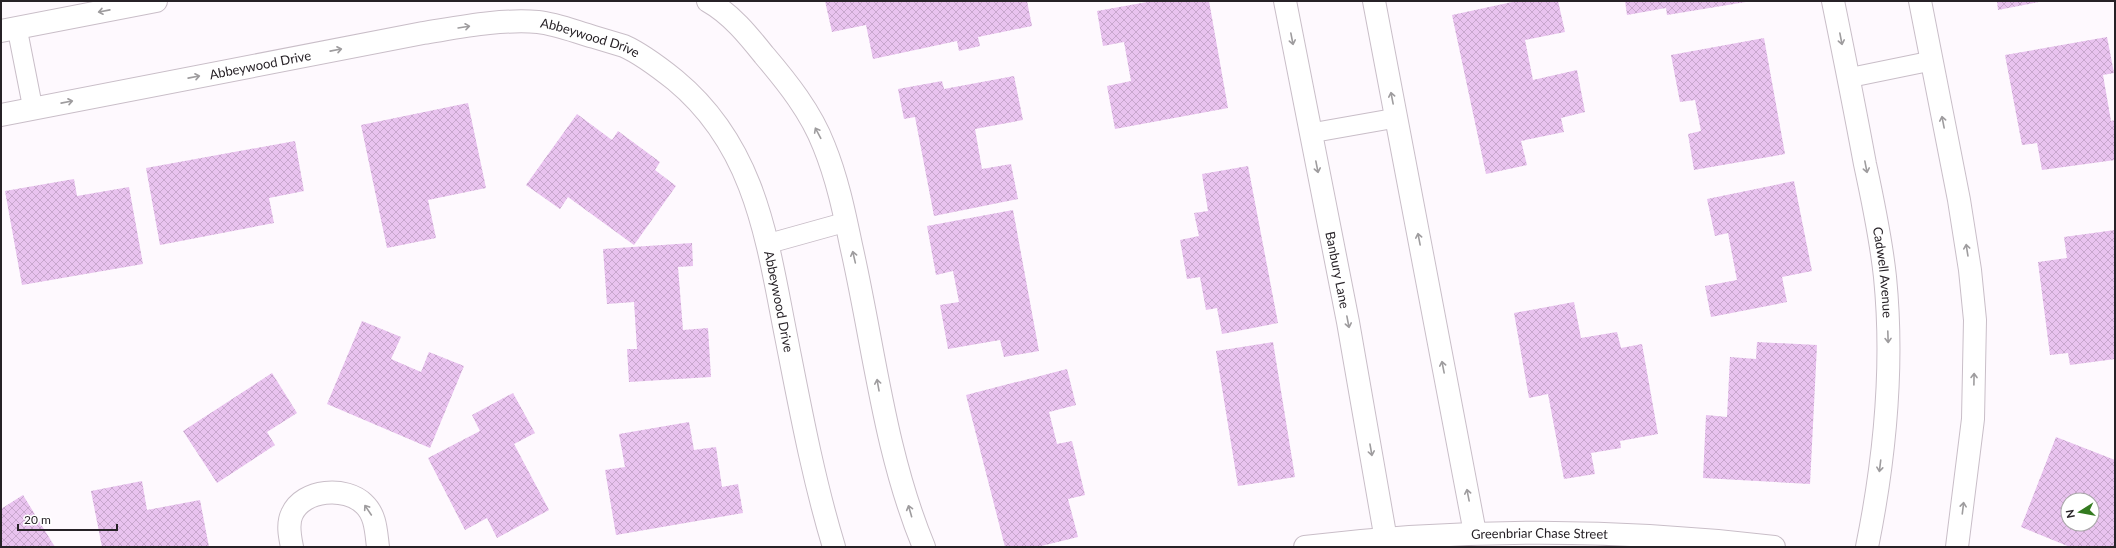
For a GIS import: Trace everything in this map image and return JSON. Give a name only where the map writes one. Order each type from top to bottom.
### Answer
[{"type":"street","points":[[9,30],[156,1]]},
{"type":"street","points":[[708,1],[733,9],[804,107],[824,144],[839,187],[863,297],[883,409],[912,518],[924,547]]},
{"type":"street","name":"Banbury Lane","points":[[1285,1],[1348,322],[1386,540]]},
{"type":"street","points":[[1374,1],[1475,533]]},
{"type":"street","name":"Cadwell Avenue","points":[[1833,1],[1876,220],[1885,275],[1889,390],[1874,514],[1867,547]]},
{"type":"street","points":[[1920,1],[1960,208],[1970,270],[1975,320],[1973,420],[1957,547]]},
{"type":"street","name":"Abbeywood Drive","points":[[1,115],[423,33],[507,22],[540,22],[625,47],[660,68],[687,90],[710,114],[728,139],[743,167],[755,199],[767,244],[812,468],[834,547]]},
{"type":"street","points":[[292,547],[289,526],[292,514],[302,501],[316,495],[334,492],[348,495],[364,504],[374,518],[378,547]]},
{"type":"street","name":"Greenbriar Chase Street","points":[[1305,547],[1475,533],[1615,533],[1707,539],[1774,547]]},
{"type":"lane","points":[[9,30],[33,109]]},
{"type":"lane","points":[[1848,78],[1931,61]]},
{"type":"lane","points":[[1311,133],[1396,118]]},
{"type":"lane","points":[[767,244],[846,222]]},
{"type":"building","points":[[825,1],[1027,1],[1032,26],[978,37],[980,46],[959,51],[957,41],[873,59],[866,25],[832,32]]},
{"type":"building","points":[[1153,1],[1209,1],[1228,108],[1115,129],[1107,86],[1131,81],[1124,42],[1103,46],[1097,11]]},
{"type":"building","points":[[1517,1],[1558,1],[1565,32],[1525,40],[1533,80],[1577,70],[1585,112],[1561,118],[1564,132],[1521,141],[1527,165],[1486,174],[1452,15]]},
{"type":"building","points":[[1625,1],[1746,2],[1667,15],[1666,8],[1627,15]]},
{"type":"building","points":[[1997,1],[2039,1],[2039,2],[1998,10]]},
{"type":"building","points":[[2107,37],[2114,73],[2103,75],[2111,121],[2115,120],[2115,160],[2042,170],[2037,143],[2022,145],[2005,55]]},
{"type":"building","points":[[1764,38],[1785,154],[1694,170],[1688,134],[1701,131],[1695,100],[1680,102],[1671,55]]},
{"type":"building","points":[[1014,76],[1023,120],[975,129],[982,169],[1011,164],[1018,199],[934,216],[915,117],[904,119],[898,89],[942,81],[944,89]]},
{"type":"building","points":[[468,103],[486,188],[428,200],[436,238],[387,248],[361,125]]},
{"type":"building","points":[[577,114],[612,140],[618,131],[660,162],[655,170],[676,186],[634,245],[568,197],[560,209],[526,185]]},
{"type":"building","points":[[295,141],[304,191],[269,198],[274,223],[160,245],[146,168]]},
{"type":"building","points":[[1248,166],[1278,323],[1222,334],[1217,308],[1206,310],[1200,277],[1187,279],[1180,240],[1199,236],[1194,213],[1208,211],[1202,174]]},
{"type":"building","points":[[74,179],[77,196],[129,187],[143,264],[22,285],[5,191]]},
{"type":"building","points":[[1794,181],[1812,271],[1782,277],[1787,302],[1711,317],[1705,286],[1737,280],[1728,233],[1715,236],[1707,199]]},
{"type":"building","points":[[1013,210],[1039,351],[1004,357],[1000,340],[948,349],[940,305],[959,302],[953,271],[936,275],[927,226]]},
{"type":"building","points":[[2115,230],[2115,359],[2070,365],[2068,353],[2050,355],[2038,262],[2067,258],[2064,237]]},
{"type":"building","points":[[692,243],[693,266],[678,267],[683,330],[708,328],[711,377],[629,382],[627,349],[637,349],[634,302],[607,304],[603,249]]},
{"type":"building","points":[[1574,302],[1581,338],[1617,332],[1621,348],[1642,344],[1658,434],[1620,441],[1621,448],[1591,453],[1595,474],[1564,479],[1548,394],[1529,398],[1514,313]]},
{"type":"building","points":[[362,321],[401,337],[391,359],[421,372],[429,352],[464,366],[430,448],[327,404]]},
{"type":"building","points":[[1273,342],[1295,477],[1238,486],[1216,351]]},
{"type":"building","points":[[1757,342],[1817,345],[1810,484],[1703,478],[1706,415],[1727,417],[1730,357],[1756,359]]},
{"type":"building","points":[[1067,369],[1076,405],[1049,412],[1057,444],[1072,441],[1085,495],[1068,499],[1078,537],[1037,547],[1005,547],[966,395]]},
{"type":"building","points":[[272,373],[297,413],[267,432],[275,445],[217,483],[183,431]]},
{"type":"building","points":[[513,393],[535,433],[514,444],[549,510],[497,538],[487,518],[465,530],[428,458],[480,431],[472,415]]},
{"type":"building","points":[[689,422],[694,450],[716,447],[722,487],[738,484],[743,513],[616,535],[605,470],[625,467],[619,434]]},
{"type":"building","points":[[2056,437],[2115,460],[2115,547],[2070,547],[2021,527]]},
{"type":"building","points":[[142,481],[147,510],[200,500],[209,547],[102,547],[91,491]]},
{"type":"building","points":[[23,495],[55,547],[1,547],[1,509]]}]
